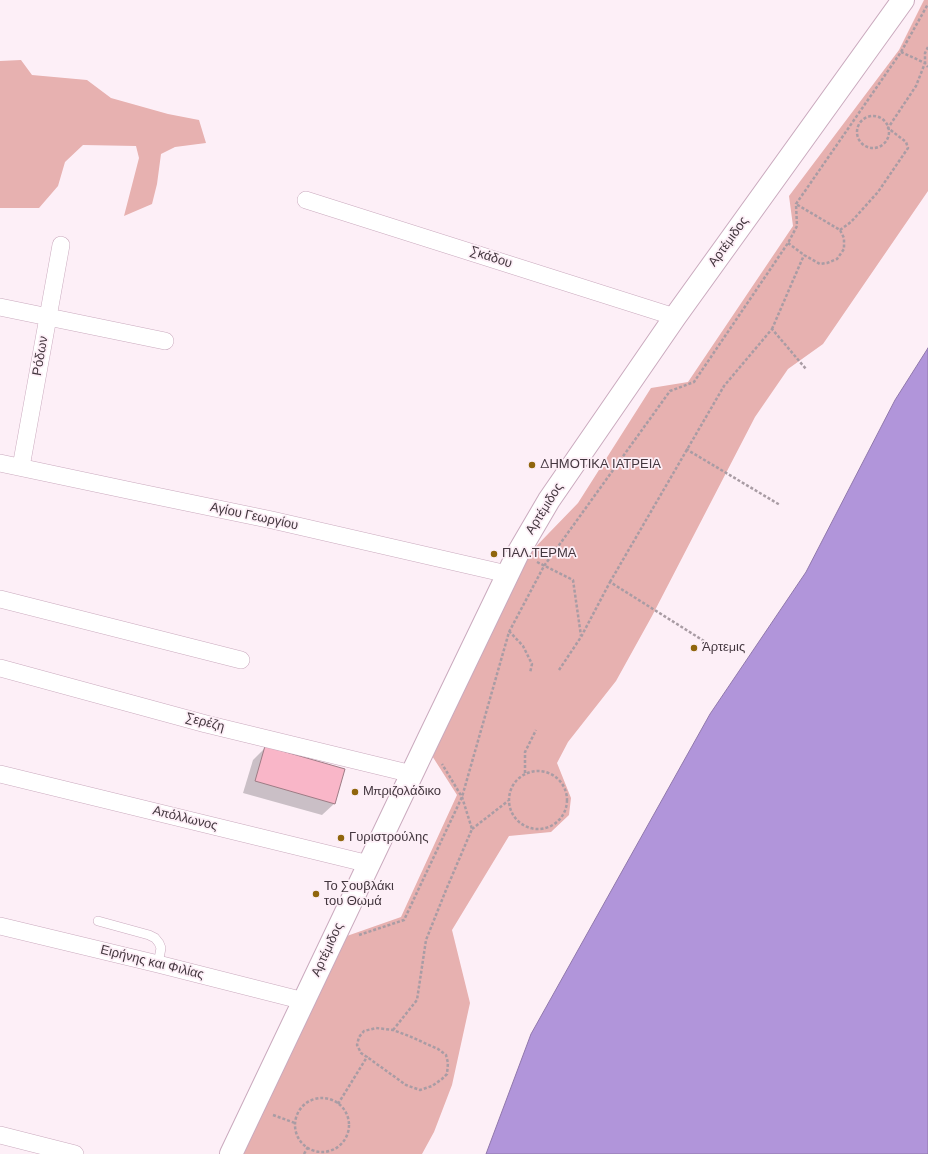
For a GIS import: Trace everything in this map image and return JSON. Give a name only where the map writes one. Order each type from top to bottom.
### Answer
[{"type":"main road","name":"Αρτέμιδος","points":[[231,1154],[518,553],[549,500],[676,317],[903,0]]},
{"type":"street","name":"Σκάδου","points":[[306,200],[676,317]]},
{"type":"street","name":"Ρόδων","points":[[21,468],[61,245]]},
{"type":"street","points":[[0,308],[165,340]]},
{"type":"street","name":"Αγίου Γεωργίου","points":[[0,463],[272,520],[507,574]]},
{"type":"street","points":[[0,600],[241,660]]},
{"type":"street","name":"Σερέζη","points":[[0,668],[206,724],[412,774]]},
{"type":"street","name":"Απόλλωνος","points":[[0,774],[369,864]]},
{"type":"street","name":"Ειρήνης και Φιλίας","points":[[0,926],[304,1001]]},
{"type":"street","points":[[0,1135],[75,1154]]},
{"type":"lane","points":[[98,921],[155,938],[159,942],[161,948],[158,964]]},
{"type":"path","points":[[352,938],[404,920],[462,797],[509,632],[544,566],[670,391],[694,382],[788,243],[797,226],[796,204],[901,52],[928,4]]},
{"type":"path","points":[[840,230],[851,222],[878,192],[908,148],[906,142],[888,128],[882,119],[877,117],[863,120],[857,128],[860,142],[868,147],[874,148],[884,143],[887,139],[888,128],[916,86],[925,63],[925,53],[928,48]]},
{"type":"path","points":[[901,52],[925,63],[928,67]]},
{"type":"path","points":[[788,243],[804,255],[820,264],[828,263],[837,259],[844,249],[844,238],[840,230],[796,204]]},
{"type":"path","points":[[559,670],[581,637],[610,582],[724,386],[772,329],[804,255]]},
{"type":"path","points":[[772,329],[806,369]]},
{"type":"path","points":[[686,449],[780,505]]},
{"type":"path","points":[[518,553],[573,580],[581,637]]},
{"type":"path","points":[[610,582],[704,641]]},
{"type":"path","points":[[487,616],[509,632],[523,646],[532,664],[530,673]]},
{"type":"path","points":[[525,773],[525,752],[536,730]]},
{"type":"path","points":[[428,740],[462,797],[472,829]]},
{"type":"path","points":[[534,770],[553,774],[561,781],[566,790],[568,800],[562,818],[546,828],[536,829],[527,827],[512,815],[508,801],[511,788],[516,779],[525,773],[534,770]]},
{"type":"path","points":[[393,1030],[417,1000],[426,940],[472,829],[508,801]]},
{"type":"path","points":[[376,1028],[393,1030],[438,1049],[446,1055],[448,1063],[447,1074],[432,1086],[420,1090],[406,1085],[366,1058],[357,1046],[359,1037],[364,1031],[376,1028]]},
{"type":"path","points":[[338,1104],[366,1058]]},
{"type":"path","points":[[325,1098],[334,1100],[347,1113],[349,1122],[345,1139],[339,1146],[321,1152],[312,1150],[308,1147],[300,1139],[296,1131],[295,1123],[297,1114],[302,1107],[309,1102],[325,1098]]},
{"type":"path","points":[[304,1154],[308,1147]]},
{"type":"shaded area","points":[[924,0],[928,0],[928,191],[823,344],[788,369],[755,417],[652,616],[616,681],[568,742],[557,763],[571,798],[569,815],[551,832],[509,836],[452,930],[470,1003],[452,1085],[434,1132],[422,1154],[239,1154],[344,937],[401,917],[457,795],[429,751],[518,565],[578,503],[651,388],[688,382],[793,226],[789,196],[899,50]]},
{"type":"shaded area","points":[[21,60],[32,75],[87,80],[111,98],[168,114],[199,120],[206,143],[175,147],[161,154],[157,184],[152,204],[124,216],[139,158],[136,146],[83,145],[65,162],[58,186],[39,208],[0,208],[0,61]]},
{"type":"shaded area","points":[[928,348],[928,1154],[486,1154],[531,1034],[710,714],[806,572],[895,400]]},
{"type":"building","points":[[265,746],[345,769],[335,804],[255,781]]},
{"type":"place","name":"ΔΗΜΟΤΙΚΑ ΙΑΤΡΕΙΑ","points":[[532,465]]},
{"type":"place","name":"ΠΑΛ.ΤΕΡΜΑ","points":[[494,554]]},
{"type":"place","name":"Άρτεμις","points":[[694,648]]},
{"type":"place","name":"Μπριζολάδικο","points":[[355,792]]},
{"type":"place","name":"Γυριστρούλης","points":[[341,838]]},
{"type":"place","name":"Το Σουβλάκι του Θωμά","points":[[316,894]]}]
